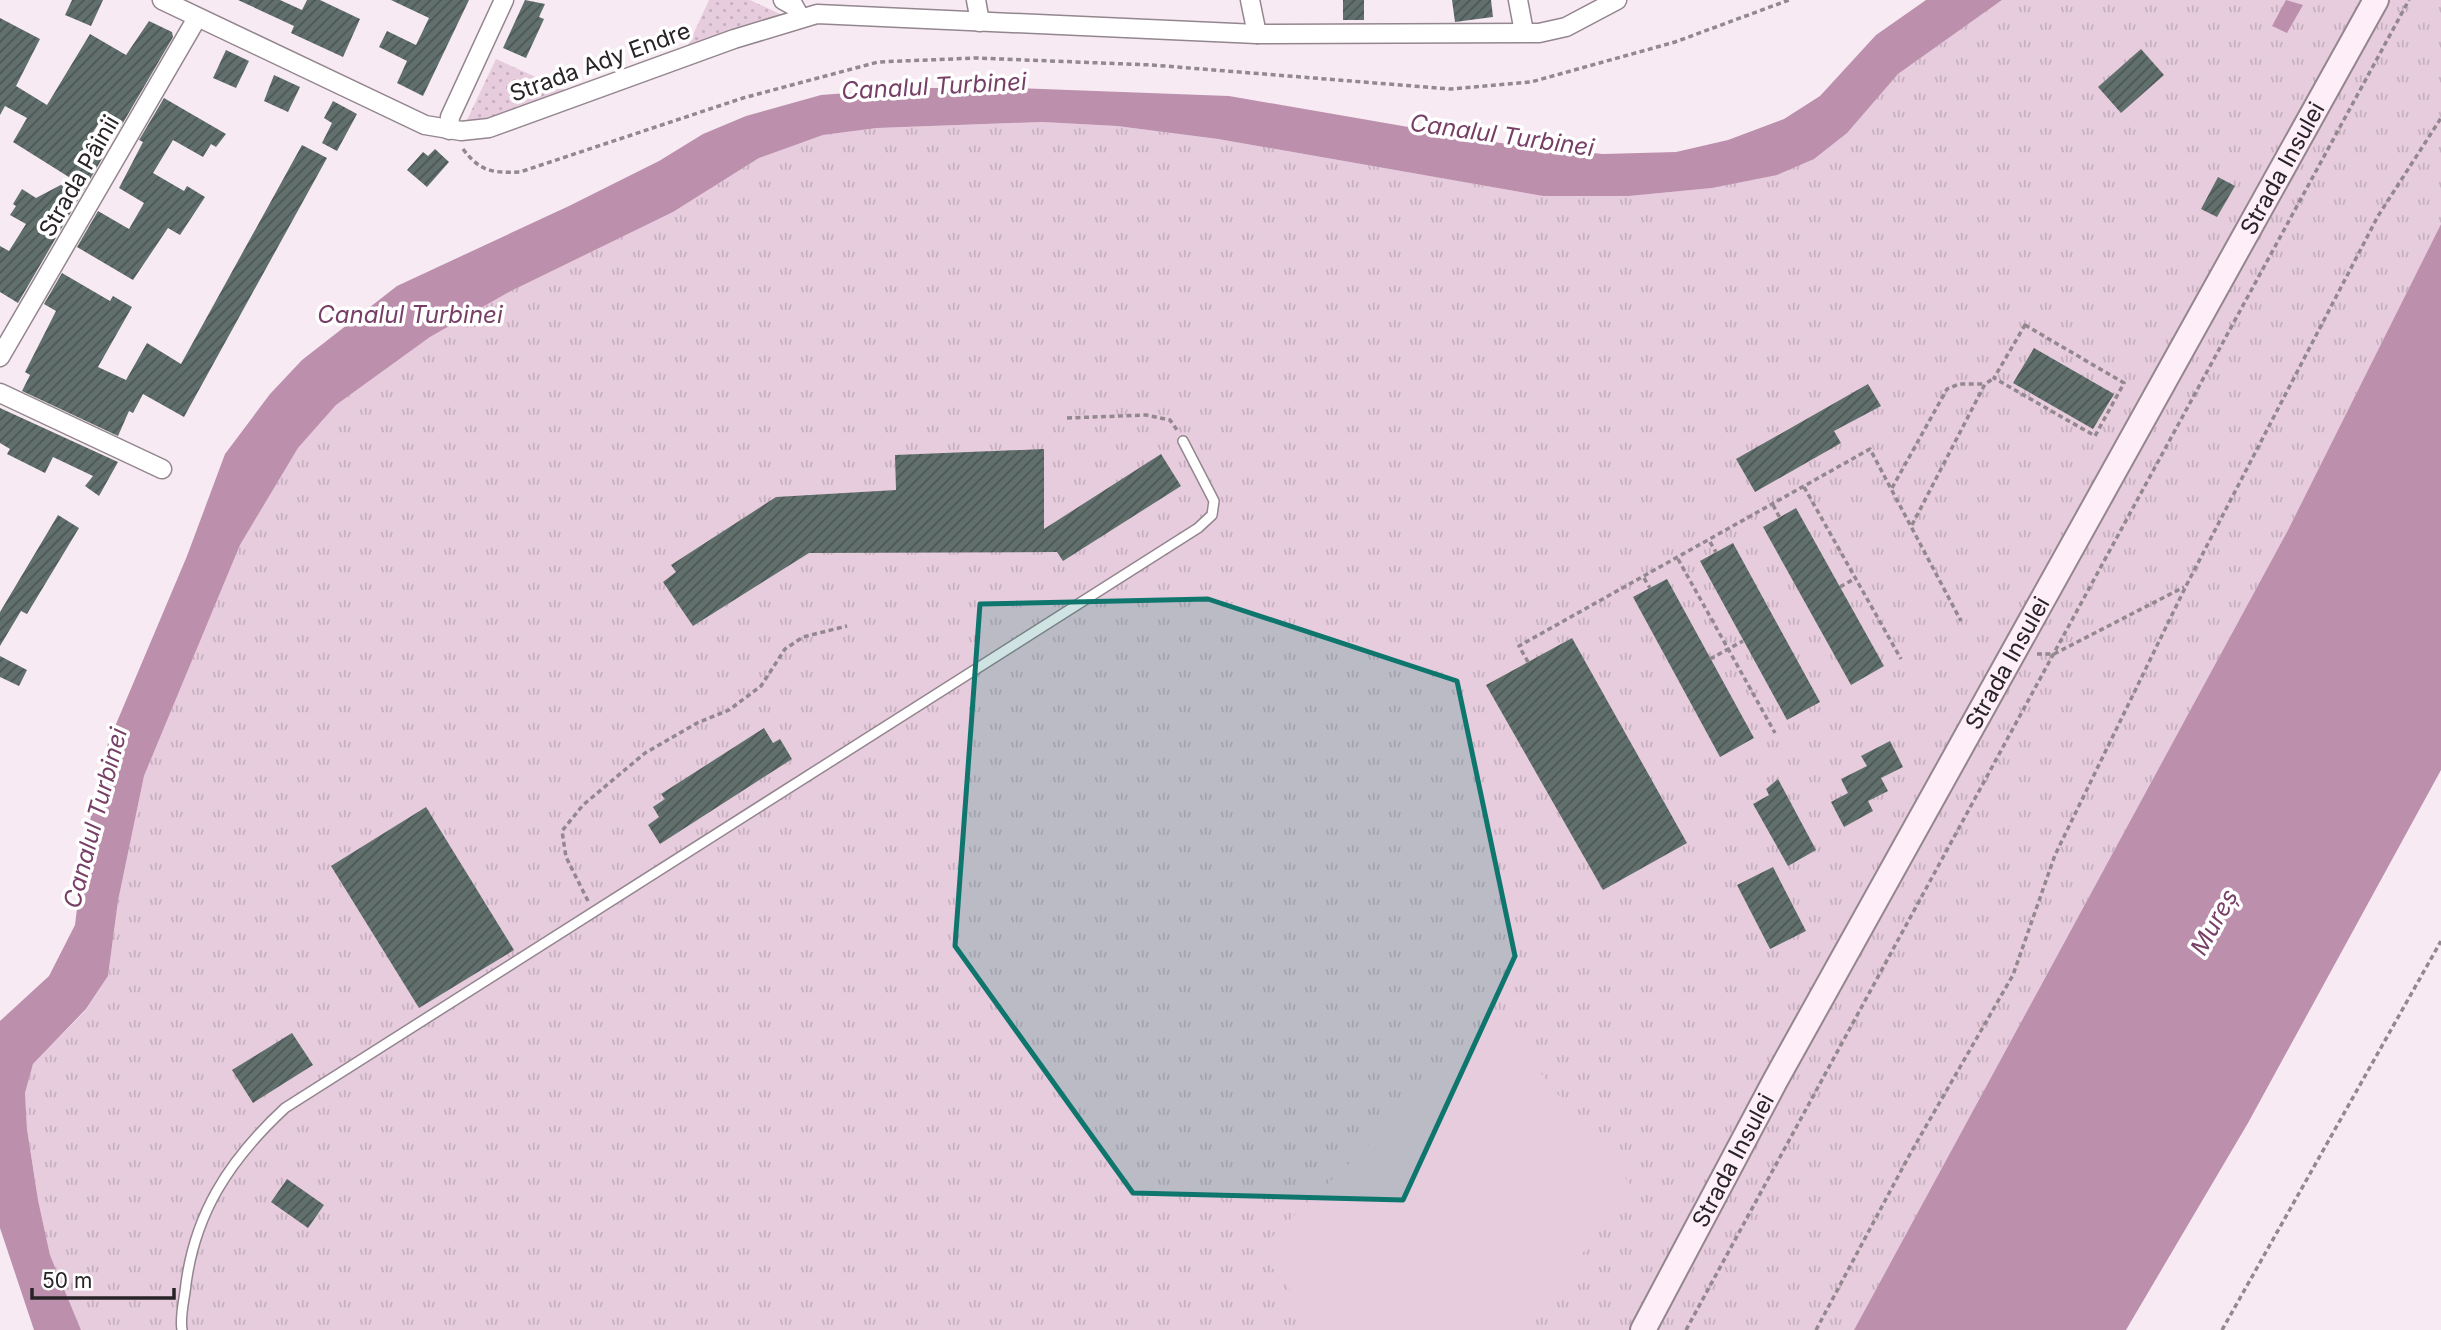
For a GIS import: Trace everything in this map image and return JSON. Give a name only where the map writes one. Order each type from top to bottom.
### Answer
[{"type":"street","name":"Strada Ady Endre","points":[[162,0],[191,10],[425,125],[449,130],[489,128],[800,17],[835,13],[1257,34],[1524,32],[1555,31],[1617,0]]},
{"type":"street","points":[[449,130],[450,117],[504,0]]},
{"type":"street","points":[[782,0],[794,6],[800,17]]},
{"type":"street","points":[[976,0],[980,22]]},
{"type":"street","points":[[1250,0],[1257,34]]},
{"type":"street","points":[[1518,0],[1524,32]]},
{"type":"street","name":"Strada Insulei","points":[[1643,1330],[1776,1082],[2376,0]]},
{"type":"street","name":"Strada Pâinii","points":[[0,357],[191,10]]},
{"type":"street","points":[[0,393],[162,469]]},
{"type":"lane","points":[[182,1330],[186,1277],[197,1231],[222,1180],[251,1140],[285,1108],[1198,528],[1212,516],[1214,501],[1184,441]]},
{"type":"path","points":[[449,130],[474,164],[497,173],[520,172],[743,98],[878,62],[976,58],[1152,65],[1450,89],[1531,82],[1675,42],[1789,0]]},
{"type":"path","points":[[1686,1330],[2409,0]]},
{"type":"path","points":[[1816,1330],[1910,1154],[2013,975],[2054,855],[2186,586],[2378,216],[2441,118]]},
{"type":"path","points":[[1892,488],[1947,389],[1959,384],[1984,384],[1994,378],[2025,325],[2124,383],[2095,436],[1994,378]]},
{"type":"path","points":[[1912,526],[1984,384]]},
{"type":"path","points":[[1067,418],[1146,415],[1170,420],[1184,441]]},
{"type":"path","points":[[1528,662],[1519,646],[1870,449],[1961,621]]},
{"type":"path","points":[[1804,487],[1901,659]]},
{"type":"path","points":[[1773,505],[1780,518]]},
{"type":"path","points":[[1710,541],[1716,552]]},
{"type":"path","points":[[1678,559],[1726,650],[1775,733]]},
{"type":"path","points":[[1644,578],[1650,588]]},
{"type":"path","points":[[1840,587],[1856,578]]},
{"type":"path","points":[[2014,654],[2054,654],[2186,586]]},
{"type":"path","points":[[594,912],[566,857],[562,831],[583,804],[645,753],[697,723],[729,710],[761,686],[785,649],[803,637],[847,626]]},
{"type":"path","points":[[1710,659],[1743,641]]},
{"type":"path","points":[[2222,1330],[2441,942]]},
{"type":"highlighted area","points":[[1208,599],[1457,681],[1515,956],[1403,1200],[1133,1193],[955,946],[980,604]]},
{"type":"green space","points":[[709,0],[750,0],[780,14],[778,18],[684,54]]},
{"type":"green space","points":[[2002,0],[2441,0],[2441,224],[2288,530],[1854,1330],[81,1330],[50,1255],[38,1200],[27,1129],[25,1093],[33,1064],[86,1010],[108,976],[118,901],[144,776],[240,545],[298,448],[336,405],[430,337],[509,292],[673,212],[759,158],[823,135],[877,128],[1042,122],[1117,126],[1218,139],[1543,196],[1629,196],[1712,188],[1877,97],[1898,74]]},
{"type":"green space","points":[[496,59],[576,95],[522,115],[466,122]]},
{"type":"green space","points":[[1499,1021],[1634,1189],[1521,1330],[1322,1330],[1258,1250]]},
{"type":"water","name":"Canalul Turbinei","points":[[1926,0],[2002,0],[1898,74],[1847,133],[1814,159],[1777,175],[1712,188],[1629,196],[1543,196],[1218,139],[1117,126],[1042,122],[877,128],[823,135],[759,158],[673,212],[509,292],[430,337],[336,405],[298,448],[240,545],[144,776],[118,901],[108,976],[86,1009],[33,1064],[25,1093],[27,1129],[50,1255],[81,1330],[34,1330],[0,1228],[0,1021],[49,976],[75,925],[85,842],[108,743],[187,556],[225,454],[270,394],[302,360],[397,286],[569,206],[659,161],[703,134],[746,116],[821,95],[911,88],[1015,88],[1229,96],[1518,146],[1603,154],[1676,152],[1728,140],[1784,119],[1820,96],[1876,35]]},
{"type":"water","points":[[2286,0],[2303,5],[2287,33],[2272,26]]},
{"type":"water","name":"Mureș","points":[[2441,224],[2441,770],[2248,1123],[2126,1330],[1854,1330],[2288,530]]},
{"type":"building","points":[[72,0],[103,0],[91,26],[65,15]]},
{"type":"building","points":[[238,0],[280,0],[302,10],[307,0],[320,0],[360,19],[343,57],[291,33],[294,26]]},
{"type":"building","points":[[391,0],[469,0],[423,96],[397,83],[407,61],[379,47],[387,31],[416,45],[429,18]]},
{"type":"building","points":[[525,0],[545,4],[539,17],[544,19],[526,58],[503,48]]},
{"type":"building","points":[[1343,0],[1364,0],[1364,20],[1343,20]]},
{"type":"building","points":[[1452,0],[1491,0],[1493,17],[1455,22]]},
{"type":"building","points":[[0,18],[40,39],[16,86],[47,105],[90,34],[126,55],[149,21],[172,32],[173,37],[120,128],[102,118],[87,142],[96,148],[94,152],[103,157],[18,303],[0,292],[0,246],[9,251],[26,224],[10,215],[16,206],[13,204],[22,189],[36,198],[72,179],[13,142],[27,118],[5,106],[0,115]]},
{"type":"building","points":[[2141,49],[2164,75],[2121,113],[2098,87]]},
{"type":"building","points":[[226,50],[249,61],[236,88],[213,78]]},
{"type":"building","points":[[274,75],[300,87],[288,112],[264,101]]},
{"type":"building","points":[[164,98],[226,134],[216,147],[211,144],[203,157],[173,140],[153,173],[184,191],[187,186],[205,197],[180,235],[168,228],[133,280],[77,247],[98,211],[129,229],[144,203],[119,188],[143,142],[139,140]]},
{"type":"building","points":[[333,101],[357,114],[337,151],[322,143],[332,123],[324,118]]},
{"type":"building","points":[[302,145],[327,158],[184,417],[143,394],[133,413],[129,411],[118,436],[22,391],[30,375],[25,372],[56,311],[44,304],[62,273],[110,301],[113,296],[132,307],[98,367],[126,380],[147,343],[181,364]]},
{"type":"building","points":[[435,149],[449,162],[427,187],[407,170],[423,152],[428,156]]},
{"type":"building","points":[[2218,177],[2235,186],[2217,217],[2201,209]]},
{"type":"building","points":[[2034,348],[2114,394],[2093,429],[2013,383]]},
{"type":"building","points":[[1868,384],[1881,406],[1834,431],[1841,443],[1755,492],[1736,459]]},
{"type":"building","points":[[0,408],[118,462],[99,496],[85,486],[93,476],[53,457],[45,473],[7,454],[10,449],[0,443]]},
{"type":"building","points":[[1044,449],[1044,529],[1161,454],[1181,486],[1063,561],[1057,552],[809,553],[693,626],[663,582],[676,572],[671,565],[776,497],[896,490],[895,455]]},
{"type":"building","points":[[1796,508],[1884,666],[1851,685],[1763,527]]},
{"type":"building","points":[[58,515],[79,528],[27,614],[21,611],[0,646],[0,612]]},
{"type":"building","points":[[1733,543],[1820,702],[1787,720],[1700,561]]},
{"type":"building","points":[[1667,579],[1754,738],[1720,757],[1633,597]]},
{"type":"building","points":[[1572,638],[1687,843],[1603,890],[1486,685]]},
{"type":"building","points":[[0,656],[27,670],[19,686],[0,677]]},
{"type":"building","points":[[764,728],[773,743],[780,739],[792,759],[660,844],[648,825],[659,817],[653,807],[665,799],[661,794]]},
{"type":"building","points":[[1890,741],[1903,767],[1881,778],[1888,791],[1868,801],[1873,811],[1844,827],[1831,802],[1848,793],[1841,779],[1867,766],[1861,756]]},
{"type":"building","points":[[1778,779],[1816,850],[1788,866],[1753,804],[1769,795],[1766,789]]},
{"type":"building","points":[[426,807],[514,950],[419,1008],[331,866]]},
{"type":"building","points":[[1773,867],[1806,931],[1770,949],[1737,885]]},
{"type":"building","points":[[292,1033],[313,1065],[253,1103],[232,1070]]},
{"type":"building","points":[[287,1179],[324,1205],[308,1228],[271,1202]]}]
